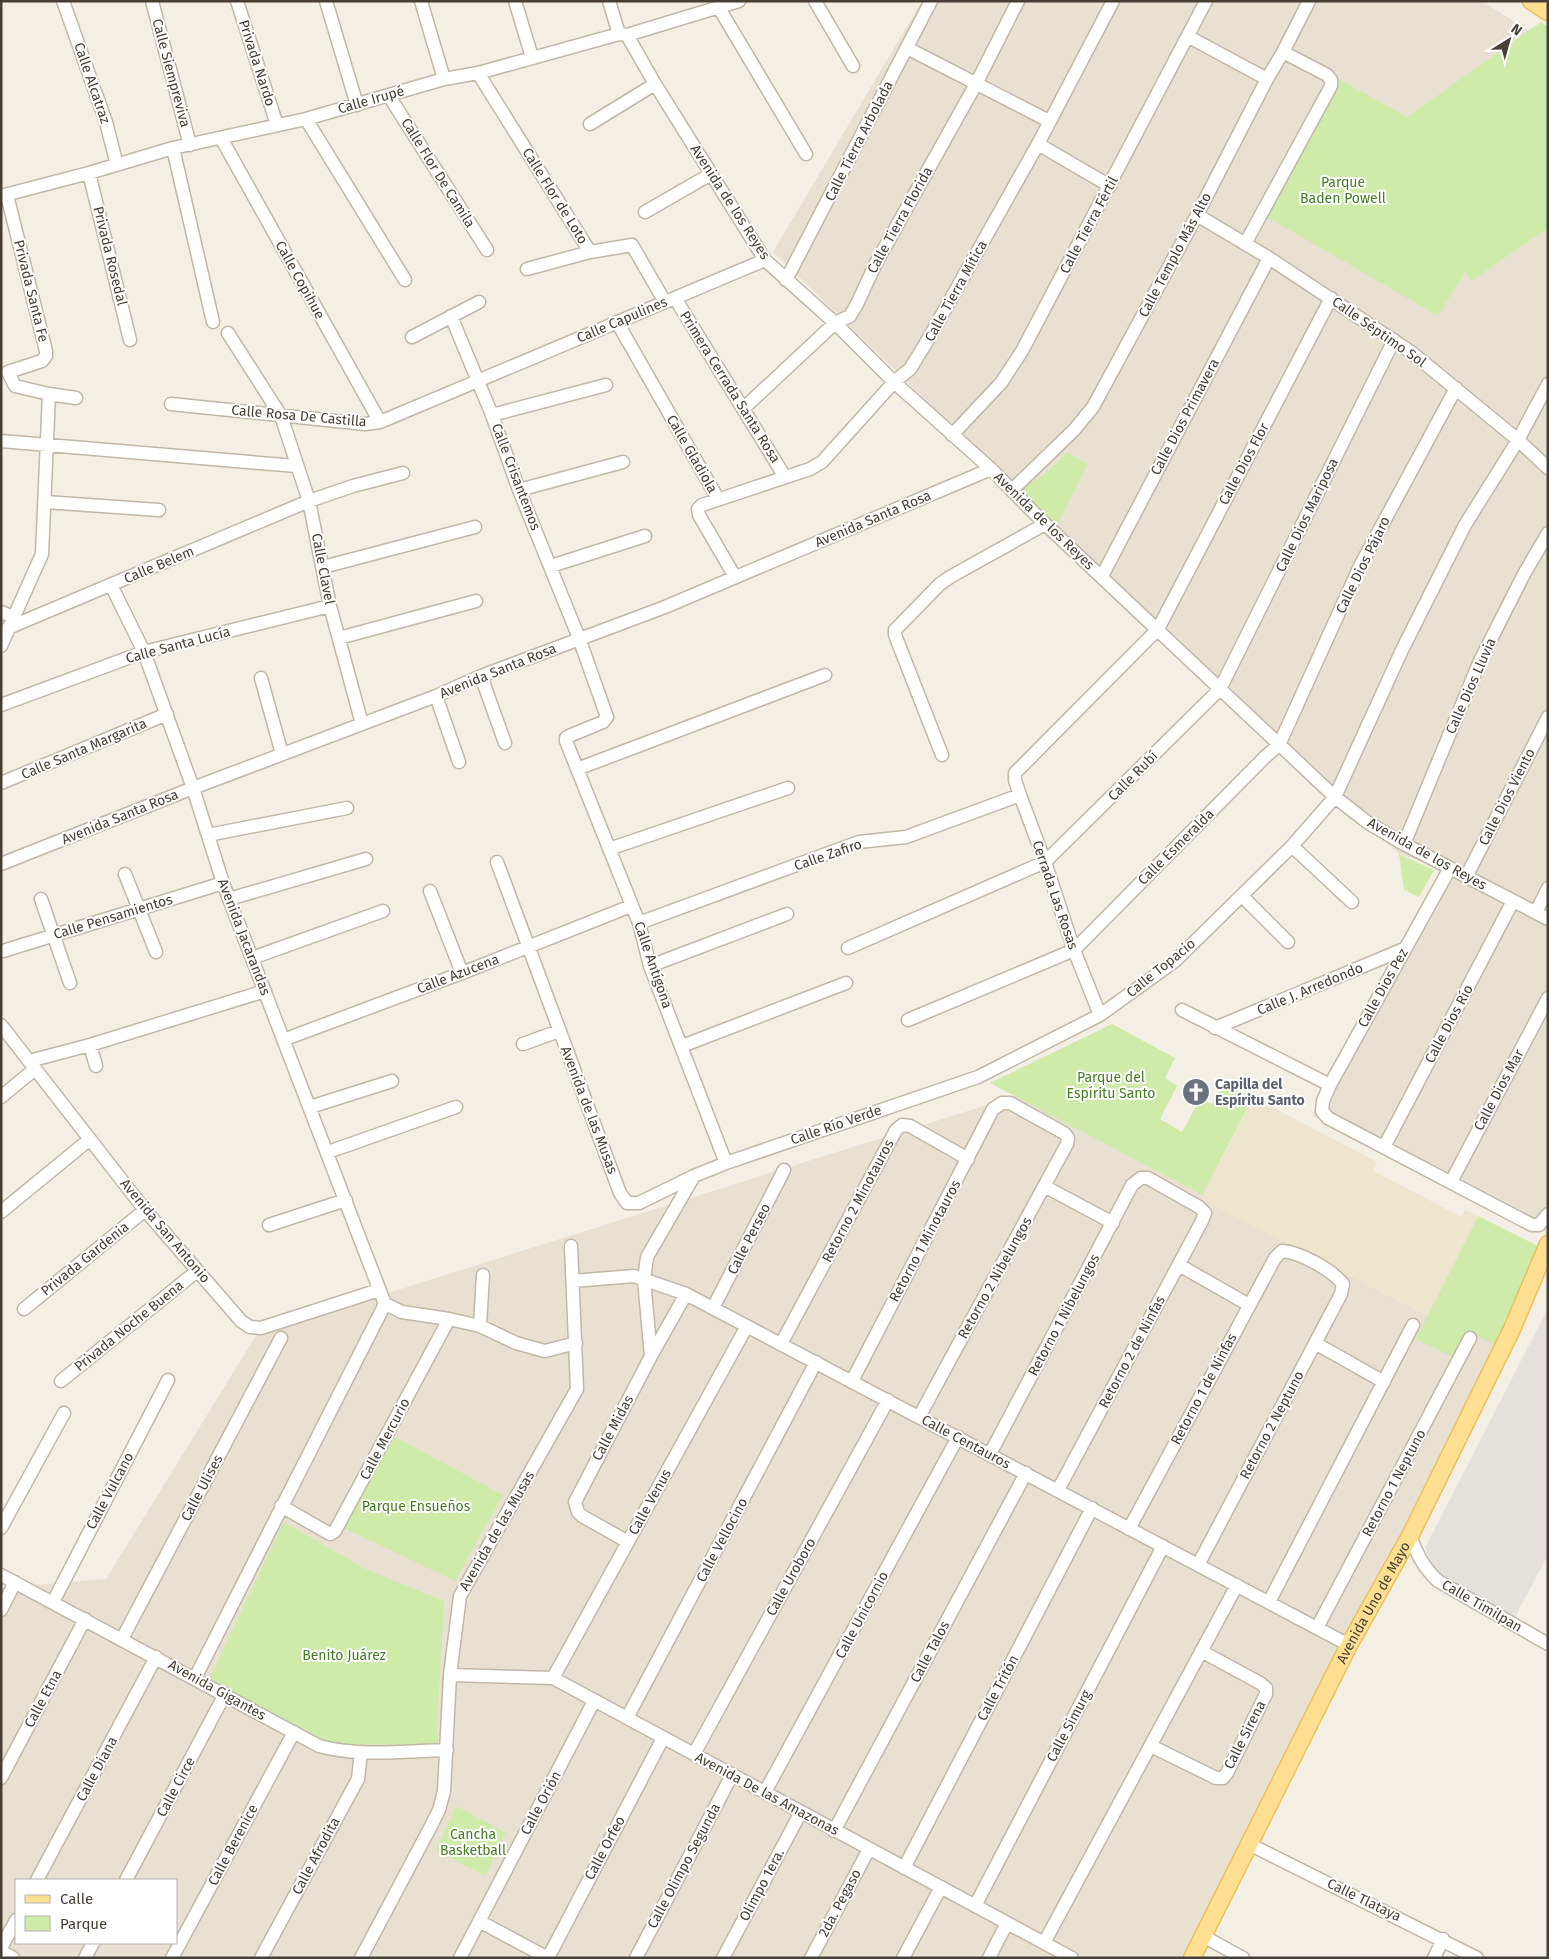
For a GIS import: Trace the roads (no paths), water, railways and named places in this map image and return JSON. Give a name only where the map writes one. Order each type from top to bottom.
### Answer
[{"type":"main road","points":[[1532,1],[1548,12]]},
{"type":"main road","name":"Avenida Uno de Mayo","points":[[1192,1958],[1349,1645],[1410,1536],[1512,1329],[1548,1244]]},
{"type":"street","name":"Calle Alcatraz","points":[[63,1],[106,122],[117,165]]},
{"type":"street","name":"Calle Siempreviva","points":[[152,1],[190,145]]},
{"type":"street","name":"Privada Nardo","points":[[237,1],[277,125]]},
{"type":"street","points":[[326,1],[357,105]]},
{"type":"street","points":[[421,1],[444,79]]},
{"type":"street","points":[[516,1],[532,58]]},
{"type":"street","name":"Avenida de los Reyes","points":[[609,1],[623,35],[765,260],[835,323],[894,382],[991,469],[1045,524],[1335,797],[1367,822],[1404,844],[1548,919]]},
{"type":"street","name":"Calle Irupé","points":[[4,195],[90,173],[173,148],[306,119],[444,79],[478,73],[623,35],[711,6],[739,1]]},
{"type":"street","points":[[815,1],[853,66]]},
{"type":"street","name":"Calle Tierra Arbolada","points":[[786,280],[931,1]]},
{"type":"street","name":"Calle Tierra Florida","points":[[744,408],[835,323],[850,316],[876,263],[976,84],[1018,1]]},
{"type":"street","name":"Calle Tierra Mítica","points":[[718,499],[810,469],[822,462],[894,382],[910,369],[1038,144],[1113,1]]},
{"type":"street","name":"Calle Tierra Fértil","points":[[952,435],[1000,384],[1022,351],[1189,37],[1206,1]]},
{"type":"street","name":"Calle Templo Más Alto","points":[[1012,490],[1074,430],[1093,406],[1197,215],[1309,1]]},
{"type":"street","points":[[711,6],[806,154]]},
{"type":"street","points":[[1189,37],[1267,79]]},
{"type":"street","points":[[907,48],[1049,121]]},
{"type":"street","points":[[1246,244],[1331,86],[1331,80],[1327,75],[1283,52]]},
{"type":"street","name":"Calle Flor de Loto","points":[[478,73],[590,252],[632,245],[670,300]]},
{"type":"street","points":[[590,124],[655,84]]},
{"type":"street","name":"Calle Flor De Camila","points":[[389,96],[487,250]]},
{"type":"street","points":[[306,119],[406,280]]},
{"type":"street","name":"Calle Copihue","points":[[221,138],[380,422]]},
{"type":"street","points":[[1038,144],[1110,186]]},
{"type":"street","points":[[173,148],[213,322]]},
{"type":"street","name":"Privada Rosedal","points":[[90,173],[130,340]]},
{"type":"street","points":[[645,212],[711,174]]},
{"type":"street","name":"Privada Santa Fe","points":[[4,195],[46,351],[46,356],[42,361],[8,372],[15,386],[76,398]]},
{"type":"street","name":"Calle Séptimo Sol","points":[[1197,215],[1269,258],[1394,340],[1456,388],[1548,468]]},
{"type":"street","points":[[528,269],[590,252]]},
{"type":"street","name":"Calle Dios Primavera","points":[[1102,576],[1269,258]]},
{"type":"street","name":"Calle Capulines","points":[[478,380],[765,260]]},
{"type":"street","name":"Calle Dios Flor","points":[[1158,629],[1331,298]]},
{"type":"street","name":"Primera Cerrada Santa Rosa","points":[[670,300],[744,408],[785,477]]},
{"type":"street","points":[[412,337],[479,302]]},
{"type":"street","name":"Calle Crisantemos","points":[[451,316],[492,414],[519,490],[579,638]]},
{"type":"street","name":"Calle Gladiola","points":[[617,322],[718,499],[702,505],[698,509],[699,515],[735,577]]},
{"type":"street","name":"Calle Clavel","points":[[228,333],[280,416],[309,501],[330,606],[362,724]]},
{"type":"street","name":"Calle Dios Mariposa","points":[[1220,690],[1394,340]]},
{"type":"street","name":"Calle Rosa De Castilla","points":[[171,404],[365,424],[380,422],[478,380]]},
{"type":"street","name":"Calle Topacio","points":[[978,1077],[1100,1015],[1174,961],[1292,846],[1335,797],[1402,650],[1465,525],[1518,440],[1548,384]]},
{"type":"street","points":[[492,414],[606,385]]},
{"type":"street","name":"Calle Dios Pájaro","points":[[1279,745],[1360,566],[1456,388]]},
{"type":"street","points":[[1,646],[8,619],[42,554],[49,394]]},
{"type":"street","points":[[1,441],[296,466]]},
{"type":"street","points":[[519,490],[623,462]]},
{"type":"street","name":"Avenida Santa Rosa","points":[[1,864],[193,788],[436,696],[481,676],[579,638],[665,607],[991,469]]},
{"type":"street","name":"Calle Belem","points":[[8,619],[111,585],[309,501],[353,486],[403,473]]},
{"type":"street","points":[[45,502],[159,510]]},
{"type":"street","points":[[942,755],[895,635],[895,630],[940,584],[1045,524]]},
{"type":"street","points":[[323,568],[475,527]]},
{"type":"street","name":"Calle Dios Lluvia","points":[[1404,844],[1479,663],[1524,574],[1548,533]]},
{"type":"street","points":[[551,566],[645,536]]},
{"type":"street","name":"Avenida Jacarandas","points":[[111,585],[144,652],[193,788],[223,883],[385,1304]]},
{"type":"street","points":[[338,638],[476,601]]},
{"type":"street","name":"Calle Santa Lucía","points":[[1,705],[144,652],[330,606]]},
{"type":"street","name":"Cerrada Las Rosas","points":[[1100,1015],[1074,950],[1046,862],[1015,780],[1015,773],[1158,629]]},
{"type":"street","name":"Calle Antígona","points":[[579,638],[607,717],[603,722],[566,738],[639,923],[650,966],[726,1163]]},
{"type":"street","points":[[577,769],[825,675]]},
{"type":"street","points":[[481,676],[506,743]]},
{"type":"street","points":[[261,678],[282,754]]},
{"type":"street","name":"Calle Rubí","points":[[1046,862],[1220,690]]},
{"type":"street","points":[[436,696],[459,762]]},
{"type":"street","name":"Calle Santa Margarita","points":[[1,783],[167,714]]},
{"type":"street","name":"Calle Dios Viento","points":[[1466,877],[1548,717]]},
{"type":"street","name":"Calle Esmeralda","points":[[1074,950],[1279,745]]},
{"type":"street","points":[[609,849],[788,788]]},
{"type":"street","name":"Calle Zafiro","points":[[639,923],[860,842],[906,837],[1020,795]]},
{"type":"street","points":[[208,835],[347,808]]},
{"type":"street","points":[[1292,846],[1352,902]]},
{"type":"street","points":[[229,899],[366,859]]},
{"type":"street","name":"Avenida de las Musas","points":[[497,862],[620,1193],[627,1203],[639,1203],[694,1176]]},
{"type":"street","points":[[848,948],[1046,862]]},
{"type":"street","name":"Calle Dios Pez","points":[[1384,1147],[1328,1118],[1322,1111],[1323,1101],[1404,949],[1450,868]]},
{"type":"street","points":[[125,874],[156,952]]},
{"type":"street","name":"Calle Pensamientos","points":[[2,951],[223,883]]},
{"type":"street","points":[[1536,912],[1548,888]]},
{"type":"street","points":[[430,891],[462,973]]},
{"type":"street","points":[[1242,896],[1288,942]]},
{"type":"street","points":[[41,899],[70,982]]},
{"type":"street","name":"Calle Dios Río","points":[[1384,1147],[1513,901]]},
{"type":"street","name":"Calle Azucena","points":[[283,1040],[462,973],[631,906]]},
{"type":"street","points":[[252,958],[382,911]]},
{"type":"street","points":[[650,966],[787,914]]},
{"type":"street","name":"Calle J. Arredondo","points":[[1215,1028],[1404,949]]},
{"type":"street","points":[[908,1020],[1074,950]]},
{"type":"street","points":[[682,1046],[846,983]]},
{"type":"street","points":[[1,1097],[32,1065],[90,1045],[265,991]]},
{"type":"street","name":"Calle Dios Mar","points":[[1451,1182],[1548,998]]},
{"type":"street","points":[[1182,1010],[1330,1085]]},
{"type":"street","name":"Avenida San Antonio","points":[[1,1025],[145,1210],[240,1321],[250,1327],[261,1328],[379,1290]]},
{"type":"street","points":[[523,1044],[559,1031]]},
{"type":"street","points":[[90,1045],[96,1066]]},
{"type":"street","name":"Calle Río Verde","points":[[694,1176],[726,1163],[978,1077]]},
{"type":"street","points":[[310,1108],[392,1082]]},
{"type":"street","name":"Retorno 1 Minotauros","points":[[852,1381],[993,1109],[1002,1103],[1010,1104],[1064,1133],[1068,1138]]},
{"type":"street","points":[[328,1152],[456,1107]]},
{"type":"street","name":"Retorno 2 Minotauros","points":[[781,1344],[896,1130],[902,1125],[910,1126],[968,1159]]},
{"type":"street","name":"Retorno 2 Nibelungos","points":[[919,1417],[1067,1144],[1068,1138]]},
{"type":"street","points":[[1,1212],[90,1139]]},
{"type":"street","points":[[1384,1147],[1532,1224],[1539,1225],[1548,1214]]},
{"type":"street","name":"Calle Perseo","points":[[713,1308],[784,1170]]},
{"type":"street","points":[[651,1356],[644,1280],[647,1256],[694,1176]]},
{"type":"street","name":"Retorno 2 de Ninfas","points":[[1058,1490],[1205,1213],[1199,1207],[1148,1178],[1141,1178]]},
{"type":"street","name":"Retorno 1 Nibelungos","points":[[990,1454],[1132,1185],[1141,1178]]},
{"type":"street","points":[[1044,1186],[1113,1223]]},
{"type":"street","points":[[269,1225],[346,1200]]},
{"type":"street","name":"Privada Gardenia","points":[[24,1309],[145,1210]]},
{"type":"street","name":"Avenida de las Musas","points":[[361,1958],[439,1810],[444,1791],[450,1675],[460,1596],[578,1389],[570,1246]]},
{"type":"street","name":"Retorno 1 de Ninfas","points":[[1129,1529],[1275,1258],[1282,1251],[1293,1252],[1336,1276],[1343,1284]]},
{"type":"street","points":[[1179,1265],[1249,1306]]},
{"type":"street","name":"Privada Noche Buena","points":[[61,1381],[197,1271]]},
{"type":"street","points":[[480,1326],[483,1275]]},
{"type":"street","name":"Calle Centauros","points":[[573,1281],[634,1276],[686,1294],[1349,1645]]},
{"type":"street","name":"Retorno 2 Neptuno","points":[[1198,1565],[1341,1294],[1343,1284]]},
{"type":"street","name":"Calle Midas","points":[[628,1542],[582,1516],[578,1512],[575,1502],[651,1356],[686,1294]]},
{"type":"street","points":[[194,1678],[385,1304],[402,1312],[480,1326],[516,1344],[545,1351],[576,1343]]},
{"type":"street","name":"Calle Mercurio","points":[[281,1506],[330,1534],[334,1531],[449,1319]]},
{"type":"street","points":[[1269,1602],[1413,1325]]},
{"type":"street","name":"Calle Venus","points":[[553,1678],[747,1326]]},
{"type":"street","name":"Calle Ulises","points":[[122,1639],[281,1338]]},
{"type":"street","name":"Retorno 1 Neptuno","points":[[1317,1628],[1470,1338]]},
{"type":"street","points":[[1314,1343],[1384,1382]]},
{"type":"street","name":"Calle Vellocino","points":[[627,1718],[816,1362]]},
{"type":"street","name":"Calle Vulcano","points":[[52,1602],[168,1380]]},
{"type":"street","name":"Calle Uroboro","points":[[694,1754],[888,1400]]},
{"type":"street","points":[[1,1528],[64,1413]]},
{"type":"street","name":"Calle Unicornio","points":[[766,1792],[958,1438]]},
{"type":"street","name":"Calle Talos","points":[[834,1830],[1026,1473]]},
{"type":"street","name":"Calle Tritón","points":[[904,1868],[1092,1508]]},
{"type":"street","name":"Calle Timilpan","points":[[1410,1536],[1419,1559],[1427,1571],[1438,1581],[1548,1644]]},
{"type":"street","name":"Calle Simurg","points":[[975,1906],[1162,1546]]},
{"type":"street","name":"Avenida Gigantes","points":[[1,1575],[225,1694],[318,1746],[335,1750],[360,1752],[447,1750]]},
{"type":"street","points":[[1,1610],[15,1582]]},
{"type":"street","points":[[1044,1943],[1236,1585]]},
{"type":"street","name":"Calle Etna","points":[[1,1778],[85,1619]]},
{"type":"street","name":"Calle Sirena","points":[[1151,1746],[1216,1778],[1223,1778],[1227,1773],[1266,1694],[1266,1688],[1201,1651]]},
{"type":"street","name":"Calle Diana","points":[[38,1879],[156,1657]]},
{"type":"street","name":"Avenida De las Amazonas","points":[[450,1675],[553,1678],[1072,1958]]},
{"type":"street","name":"Calle Circe","points":[[127,1879],[225,1694]]},
{"type":"street","name":"Calle Orión","points":[[460,1958],[594,1701]]},
{"type":"street","name":"Calle Berenice","points":[[172,1958],[294,1732]]},
{"type":"street","name":"Calle Orfeo","points":[[548,1958],[663,1738]]},
{"type":"street","name":"Calle Afrodita","points":[[261,1958],[358,1779],[360,1752]]},
{"type":"street","name":"Calle Olimpo Segunda","points":[[636,1958],[732,1775]]},
{"type":"street","name":"Olimpo 1era.","points":[[723,1958],[801,1812]]},
{"type":"street","name":"Calle Tlataya","points":[[1249,1844],[1443,1939],[1477,1958]]},
{"type":"street","name":"2da. Pegaso","points":[[811,1958],[869,1849]]},
{"type":"street","points":[[903,1958],[941,1887]]},
{"type":"street","points":[[479,1921],[548,1958]]},
{"type":"street","points":[[13,1958],[1,1950],[15,1922]]},
{"type":"street","points":[[989,1958],[1007,1923]]},
{"type":"street","points":[[1203,1936],[1243,1958]]},
{"type":"street","points":[[1434,1958],[1443,1939]]},
{"type":"street","points":[[85,1958],[92,1944]]},
{"type":"place","name":"Capilla del Espíritu Santo","points":[[1196,1092]]},
{"type":"park label","name":"Parque Baden Powell","points":[[1343,190]]},
{"type":"park label","name":"Parque del Espíritu Santo","points":[[1111,1086]]},
{"type":"park label","name":"Parque Ensueños","points":[[416,1506]]},
{"type":"park label","name":"Benito Juárez","points":[[344,1655]]},
{"type":"park label","name":"Cancha Basketball","points":[[473,1842]]}]
